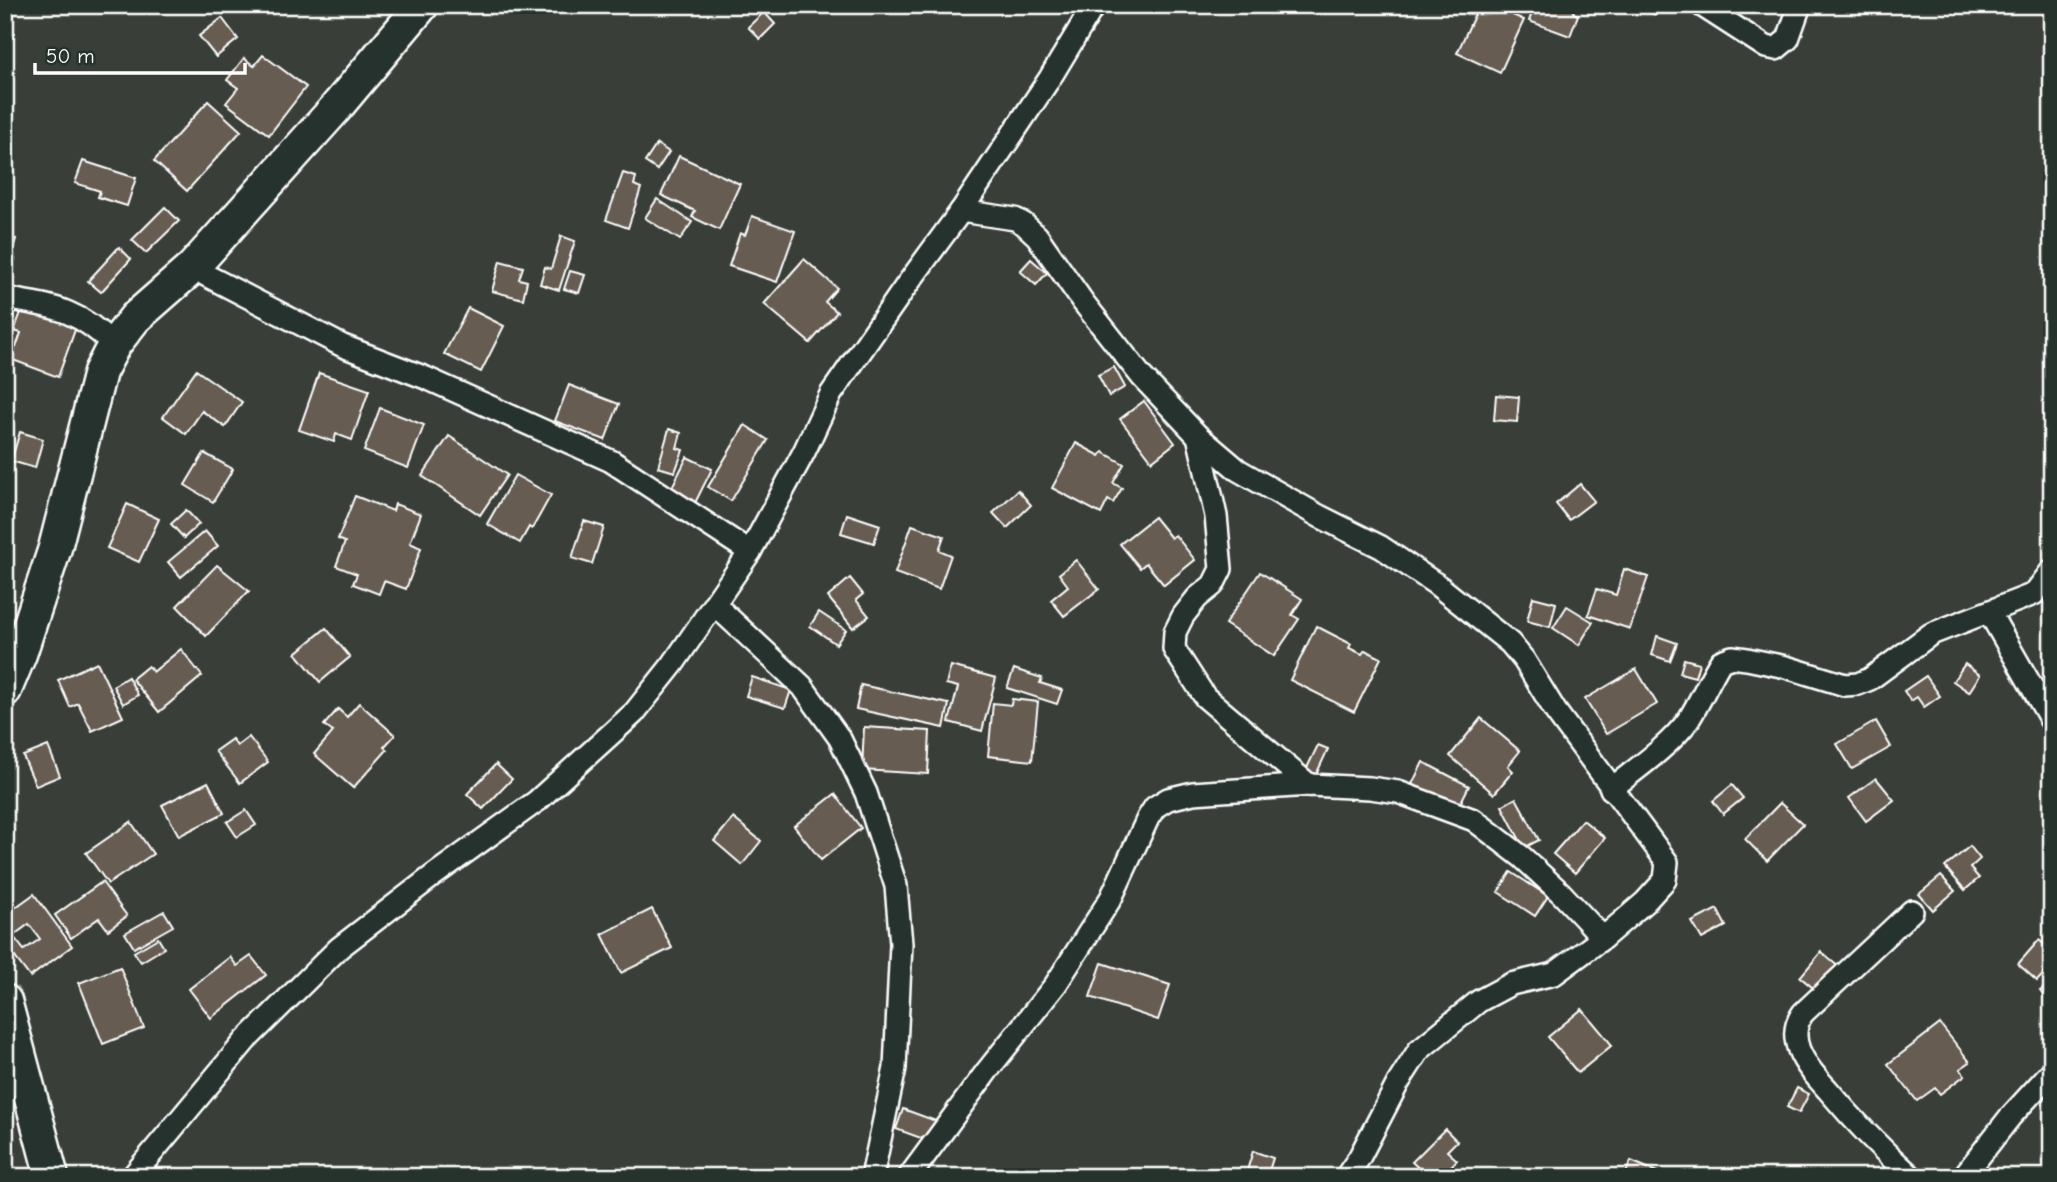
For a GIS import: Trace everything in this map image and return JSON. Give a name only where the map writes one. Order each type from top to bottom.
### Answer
[{"type":"street","points":[[5,690],[20,654],[55,548],[100,372],[114,345],[135,318],[192,268],[334,110],[422,5]]},
{"type":"street","points":[[132,1177],[246,1040],[339,948],[537,801],[618,729],[673,664],[750,552],[804,452],[831,394],[961,211],[1050,78],[1094,5]]},
{"type":"street","points":[[1701,5],[1766,47],[1776,49],[1788,39],[1800,5]]},
{"type":"street","points":[[961,211],[1015,219],[1037,236],[1083,302],[1142,377],[1198,436],[1238,470],[1381,547],[1436,584],[1510,643],[1611,789],[1666,860],[1667,875],[1646,902],[1603,938],[1555,974],[1511,984],[1479,1001],[1419,1050],[1346,1177]]},
{"type":"street","points":[[192,268],[343,346],[426,378],[611,461],[750,552]]},
{"type":"street","points":[[5,298],[62,309],[96,327],[114,345]]},
{"type":"street","points":[[1198,436],[1216,516],[1221,569],[1213,585],[1197,598],[1183,616],[1175,632],[1174,649],[1205,697],[1309,785]]},
{"type":"street","points":[[1611,789],[1678,731],[1688,719],[1721,661],[1747,659],[1786,667],[1845,685],[1858,684],[1870,679],[1931,634],[2034,594],[2052,570]]},
{"type":"street","points":[[714,604],[802,686],[840,739],[866,793],[896,887],[901,944],[895,1068],[872,1177]]},
{"type":"street","points":[[1989,612],[2052,722]]},
{"type":"street","points":[[909,1177],[987,1071],[1056,985],[1111,898],[1148,818],[1155,807],[1168,799],[1193,793],[1309,785],[1398,792],[1474,820],[1541,875],[1603,938]]},
{"type":"street","points":[[1912,911],[1803,1013],[1796,1030],[1797,1046],[1812,1070],[1854,1121],[1912,1177]]},
{"type":"street","points":[[5,1001],[52,1177]]},
{"type":"street","points":[[1963,1177],[2010,1117],[2052,1071]]},
{"type":"building","points":[[1479,5],[1491,5],[1524,20],[1500,73],[1457,53]]},
{"type":"building","points":[[1535,5],[1576,5],[1573,13],[1578,15],[1570,36],[1529,21]]},
{"type":"building","points":[[1629,5],[1660,5],[1656,15]]},
{"type":"building","points":[[764,12],[775,24],[760,39],[748,27]]},
{"type":"building","points":[[222,18],[238,39],[216,57],[199,36]]},
{"type":"building","points":[[263,55],[306,87],[269,135],[226,103],[238,88],[227,80],[244,58],[254,66]]},
{"type":"building","points":[[208,101],[241,131],[187,191],[154,161]]},
{"type":"building","points":[[657,144],[669,152],[657,170],[645,162]]},
{"type":"building","points":[[679,156],[740,184],[719,230],[692,217],[695,211],[661,195]]},
{"type":"building","points":[[83,161],[136,178],[127,206],[98,197],[100,191],[75,183]]},
{"type":"building","points":[[623,173],[636,177],[634,185],[641,188],[628,228],[606,220]]},
{"type":"building","points":[[657,199],[692,222],[680,240],[645,218]]},
{"type":"building","points":[[165,207],[179,221],[146,253],[132,240]]},
{"type":"building","points":[[752,216],[795,231],[777,282],[729,266],[740,233],[745,235]]},
{"type":"building","points":[[5,221],[12,223],[8,237],[16,239],[10,257],[15,259],[7,284],[5,283]]},
{"type":"building","points":[[561,236],[575,241],[559,290],[540,284],[545,267],[551,269]]},
{"type":"building","points":[[119,247],[131,259],[101,292],[88,281]]},
{"type":"building","points":[[804,259],[837,288],[825,302],[837,312],[810,343],[764,304]]},
{"type":"building","points":[[1031,259],[1047,273],[1036,285],[1020,271]]},
{"type":"building","points":[[500,261],[523,267],[519,279],[527,281],[523,299],[492,291]]},
{"type":"building","points":[[570,271],[585,275],[579,293],[564,289]]},
{"type":"building","points":[[23,307],[76,327],[58,377],[5,357],[9,345],[16,347],[21,333],[14,331]]},
{"type":"building","points":[[468,308],[504,326],[481,372],[444,354]]},
{"type":"building","points":[[1114,367],[1125,387],[1109,396],[1098,375]]},
{"type":"building","points":[[196,370],[242,402],[225,427],[202,411],[186,434],[163,417]]},
{"type":"building","points":[[319,373],[369,390],[352,440],[336,434],[334,442],[299,430]]},
{"type":"building","points":[[569,385],[619,404],[605,440],[555,421]]},
{"type":"building","points":[[1496,395],[1519,397],[1517,422],[1494,420]]},
{"type":"building","points":[[1144,401],[1175,443],[1152,461],[1120,419]]},
{"type":"building","points":[[380,408],[424,425],[408,468],[364,451]]},
{"type":"building","points":[[745,425],[768,440],[731,501],[708,487]]},
{"type":"building","points":[[669,429],[681,433],[677,448],[683,450],[675,472],[658,467]]},
{"type":"building","points":[[20,432],[43,439],[35,468],[11,461]]},
{"type":"building","points":[[449,436],[507,475],[480,515],[422,476]]},
{"type":"building","points":[[1076,443],[1100,456],[1103,452],[1124,464],[1113,483],[1122,488],[1113,503],[1108,500],[1101,514],[1052,488]]},
{"type":"building","points":[[204,453],[233,469],[213,502],[185,485]]},
{"type":"building","points":[[687,457],[712,469],[693,507],[668,495]]},
{"type":"building","points":[[515,475],[551,495],[532,529],[529,527],[520,543],[487,524]]},
{"type":"building","points":[[1580,484],[1594,501],[1569,520],[1556,504]]},
{"type":"building","points":[[1018,490],[1031,505],[1007,528],[993,513]]},
{"type":"building","points":[[355,496],[393,511],[395,504],[421,514],[410,543],[421,548],[406,589],[384,581],[379,594],[353,584],[357,574],[336,566],[345,542],[338,539]]},
{"type":"building","points":[[127,504],[159,519],[139,562],[107,548]]},
{"type":"building","points":[[186,510],[199,524],[184,538],[171,524]]},
{"type":"building","points":[[847,514],[880,525],[874,543],[841,533]]},
{"type":"building","points":[[1154,517],[1171,538],[1175,535],[1195,560],[1164,585],[1146,563],[1140,568],[1120,544]]},
{"type":"building","points":[[584,521],[604,527],[592,564],[572,558]]},
{"type":"building","points":[[912,525],[944,536],[939,550],[951,555],[939,589],[895,573]]},
{"type":"building","points":[[205,531],[218,546],[181,577],[168,562]]},
{"type":"building","points":[[1076,560],[1099,589],[1064,616],[1051,600],[1068,586],[1059,574]]},
{"type":"building","points":[[217,565],[249,591],[206,636],[177,606]]},
{"type":"building","points":[[1624,569],[1648,577],[1630,629],[1588,615],[1597,589],[1616,595]]},
{"type":"building","points":[[1260,572],[1302,599],[1292,615],[1299,619],[1274,656],[1225,624]]},
{"type":"building","points":[[850,578],[863,594],[856,600],[869,616],[853,628],[828,597]]},
{"type":"building","points":[[1533,597],[1556,603],[1550,627],[1527,621]]},
{"type":"building","points":[[1567,606],[1593,622],[1579,645],[1553,628]]},
{"type":"building","points":[[819,612],[846,630],[836,644],[810,626]]},
{"type":"building","points":[[1316,626],[1351,644],[1349,648],[1362,654],[1365,650],[1381,658],[1354,712],[1290,680]]},
{"type":"building","points":[[326,628],[350,657],[320,682],[296,653]]},
{"type":"building","points":[[1657,636],[1677,643],[1670,661],[1652,655]]},
{"type":"building","points":[[181,649],[202,676],[159,712],[132,679],[148,666],[153,672]]},
{"type":"building","points":[[1684,659],[1699,663],[1695,677],[1680,673]]},
{"type":"building","points":[[97,662],[123,717],[92,731],[78,703],[70,707],[58,680]]},
{"type":"building","points":[[1965,664],[1980,675],[1969,692],[1953,681]]},
{"type":"building","points":[[951,666],[996,678],[982,731],[949,722],[958,687],[946,684]]},
{"type":"building","points":[[1014,669],[1042,678],[1040,683],[1062,690],[1057,704],[1007,688]]},
{"type":"building","points":[[1636,669],[1657,704],[1606,734],[1585,699]]},
{"type":"building","points":[[1926,676],[1940,696],[1924,707],[1917,697],[1911,701],[1904,691]]},
{"type":"building","points":[[128,677],[138,695],[123,704],[113,686]]},
{"type":"building","points":[[752,677],[791,690],[785,708],[746,696]]},
{"type":"building","points":[[861,685],[949,704],[944,728],[856,709]]},
{"type":"building","points":[[1012,699],[1038,702],[1032,761],[988,756],[993,703],[1011,705]]},
{"type":"building","points":[[359,703],[395,735],[384,747],[387,750],[353,788],[314,754],[333,732],[324,725],[338,709],[347,717]]},
{"type":"building","points":[[1481,718],[1520,751],[1508,766],[1513,771],[1494,794],[1450,756]]},
{"type":"building","points":[[1876,721],[1891,747],[1852,769],[1837,744]]},
{"type":"building","points":[[864,727],[930,731],[928,774],[862,770]]},
{"type":"building","points":[[249,737],[268,762],[240,783],[215,751],[232,739],[237,746]]},
{"type":"building","points":[[1318,745],[1328,749],[1315,777],[1305,772]]},
{"type":"building","points":[[48,746],[60,776],[36,786],[23,756]]},
{"type":"building","points":[[1423,762],[1469,786],[1457,810],[1411,786]]},
{"type":"building","points":[[496,764],[512,779],[483,809],[467,794]]},
{"type":"building","points":[[1876,778],[1894,800],[1866,821],[1849,798]]},
{"type":"building","points":[[208,782],[224,813],[179,836],[162,805]]},
{"type":"building","points":[[1732,785],[1743,798],[1723,814],[1713,801]]},
{"type":"building","points":[[835,794],[861,828],[821,860],[794,826]]},
{"type":"building","points":[[1516,798],[1539,840],[1524,848],[1502,806]]},
{"type":"building","points":[[1780,803],[1803,824],[1767,861],[1745,839]]},
{"type":"building","points":[[246,810],[256,825],[237,837],[227,822]]},
{"type":"building","points":[[733,818],[761,841],[742,865],[714,841]]},
{"type":"building","points":[[1583,820],[1605,838],[1575,873],[1553,854]]},
{"type":"building","points":[[131,822],[153,854],[108,884],[86,853]]},
{"type":"building","points":[[1970,846],[1980,859],[1970,868],[1979,878],[1965,890],[1945,867]]},
{"type":"building","points":[[1511,872],[1548,896],[1535,916],[1498,892]]},
{"type":"building","points":[[1941,876],[1955,891],[1933,910],[1919,894]]},
{"type":"building","points":[[102,882],[127,916],[108,930],[99,918],[71,938],[55,915]]},
{"type":"building","points":[[34,894],[72,946],[30,977],[5,944],[5,915]],"holes":[[[29,924],[40,939],[24,950],[13,936]]]},
{"type":"building","points":[[652,909],[672,948],[621,973],[602,934]]},
{"type":"building","points":[[1717,909],[1726,926],[1702,939],[1692,922]]},
{"type":"building","points":[[164,911],[173,926],[134,948],[125,933]]},
{"type":"building","points":[[158,938],[164,948],[141,962],[134,952]]},
{"type":"building","points":[[2039,940],[2052,951],[2052,965],[2037,981],[2018,964]]},
{"type":"building","points":[[1821,952],[1840,968],[1818,992],[1800,977]]},
{"type":"building","points":[[251,956],[266,975],[211,1018],[189,989],[230,957],[237,966]]},
{"type":"building","points":[[1102,963],[1170,985],[1158,1020],[1090,997]]},
{"type":"building","points":[[120,967],[144,1028],[103,1044],[79,983]]},
{"type":"building","points":[[2052,982],[2052,1005],[2051,1006],[2040,991]]},
{"type":"building","points":[[1582,1009],[1612,1045],[1578,1073],[1548,1037]]},
{"type":"building","points":[[1940,1024],[1970,1062],[1960,1069],[1965,1075],[1940,1094],[1935,1088],[1917,1101],[1888,1064]]},
{"type":"building","points":[[1797,1088],[1809,1094],[1799,1113],[1787,1107]]},
{"type":"building","points":[[903,1109],[936,1121],[929,1141],[896,1129]]},
{"type":"building","points":[[10,1112],[14,1142],[5,1144],[5,1113]]},
{"type":"building","points":[[1445,1129],[1457,1141],[1447,1151],[1457,1160],[1441,1177],[1428,1177],[1412,1162]]},
{"type":"building","points":[[1253,1151],[1273,1158],[1267,1177],[1245,1177]]},
{"type":"building","points":[[1631,1161],[1664,1175],[1664,1177],[1624,1177]]}]
